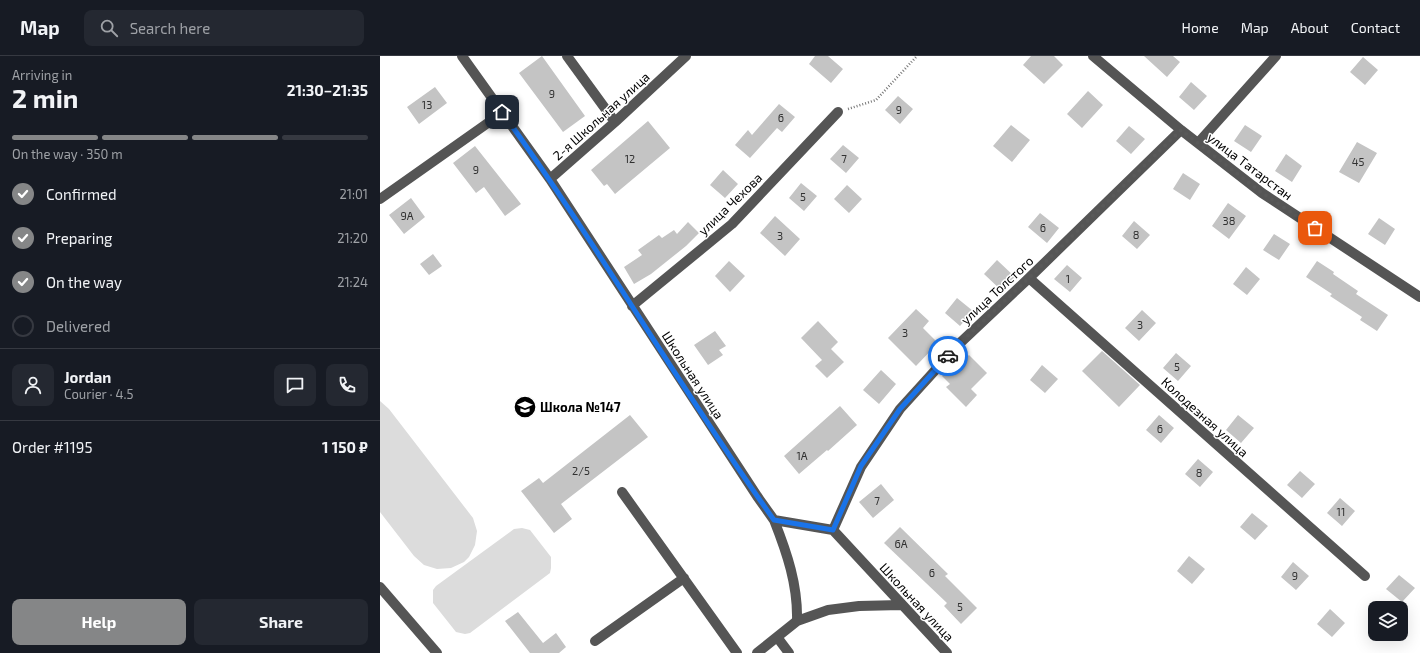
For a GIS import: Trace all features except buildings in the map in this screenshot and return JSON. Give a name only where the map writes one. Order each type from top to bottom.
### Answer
[{"type":"street","name":"Школьная улица","points":[[462,56],[550,179],[774,520],[785,548],[793,575],[798,603],[797,621]]},
{"type":"street","points":[[567,56],[614,122]]},
{"type":"street","name":"2-я Школьная улица","points":[[550,179],[686,56]]},
{"type":"street","name":"улица Татарстан","points":[[1093,56],[1181,130],[1262,193],[1420,297]]},
{"type":"street","points":[[1198,143],[1276,56]]},
{"type":"street","points":[[380,199],[502,112]]},
{"type":"street","name":"улица Чехова","points":[[632,306],[732,224],[838,112]]},
{"type":"street","name":"улица Толстого","points":[[833,530],[861,466],[900,409],[960,343],[1181,130]]},
{"type":"street","name":"Колодезная улица","points":[[1029,278],[1365,576]]},
{"type":"street","points":[[622,492],[738,653]]},
{"type":"street","points":[[774,520],[833,530]]},
{"type":"street","name":"Школьная улица","points":[[833,530],[947,653]]},
{"type":"street","points":[[595,641],[684,578]]},
{"type":"street","points":[[380,587],[433,652]]},
{"type":"street","points":[[757,653],[797,621],[828,610],[859,606],[901,605]]},
{"type":"street","points":[[778,637],[789,653]]},
{"type":"path","points":[[838,112],[876,100],[917,56]]},
{"type":"shaded area","points":[[380,401],[389,409],[473,518],[477,531],[475,545],[469,557],[464,562],[451,568],[437,569],[424,565],[414,556],[380,512]]},
{"type":"shaded area","points":[[522,528],[530,530],[551,557],[550,573],[470,633],[465,634],[456,632],[433,603],[433,590],[436,586],[514,529]]},
{"type":"way so far","points":[[948,356],[1181,130],[1262,193],[1315,228]]},
{"type":"place","name":"Школа №147","points":[[525,407]]},
{"type":"route","points":[[502,112],[550,179],[774,520],[833,530],[861,466],[900,409],[948,356]]}]
